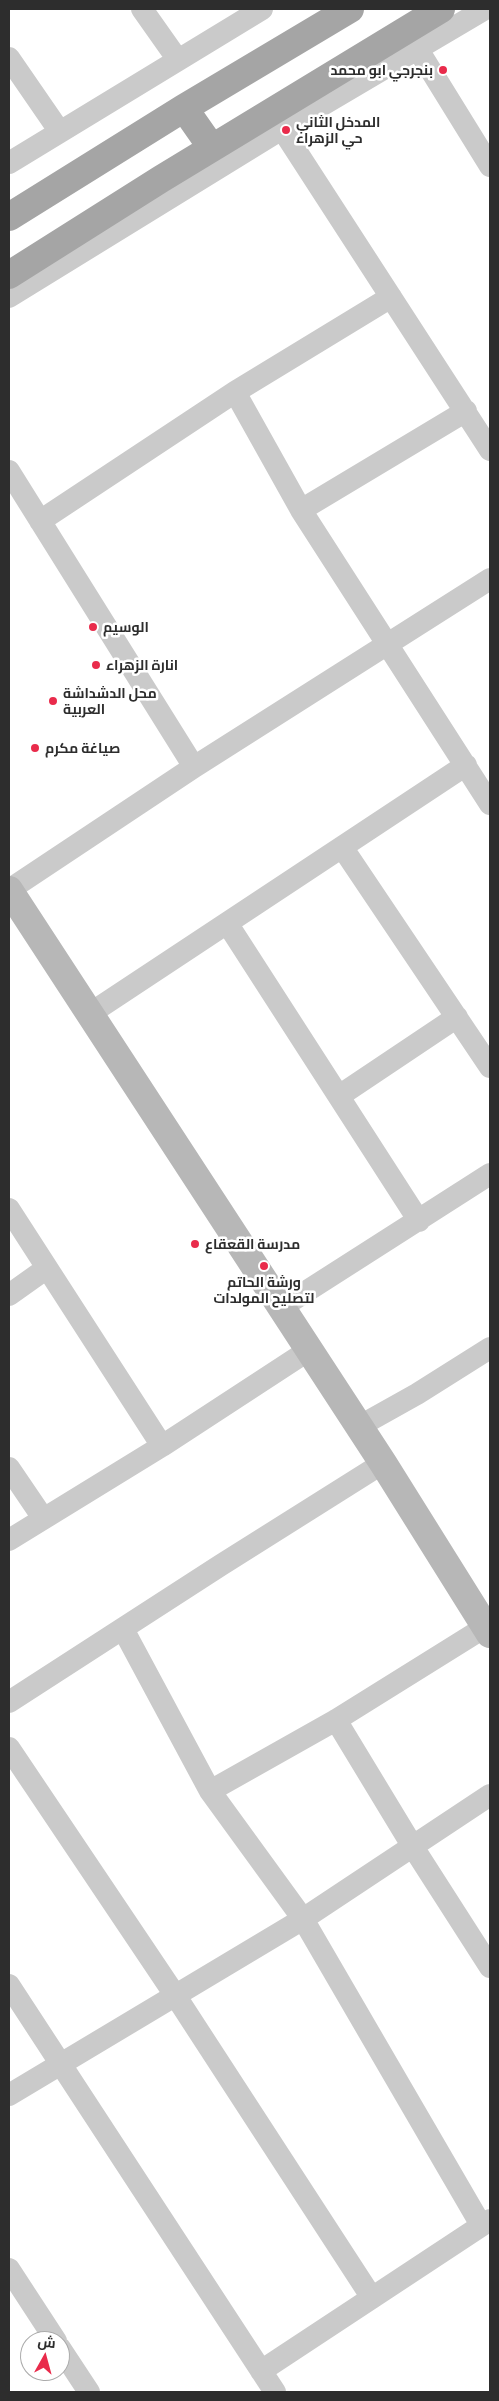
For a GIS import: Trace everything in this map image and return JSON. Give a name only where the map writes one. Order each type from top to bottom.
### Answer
[{"type":"main road","points":[[9,216],[184,108],[350,9]]},
{"type":"main road","points":[[9,275],[169,186],[212,148],[441,9]]},
{"type":"main road","points":[[184,108],[212,148]]},
{"type":"street","points":[[142,9],[178,60]]},
{"type":"street","points":[[9,163],[262,9]]},
{"type":"street","points":[[9,297],[169,186],[282,129],[485,9]]},
{"type":"street","points":[[417,48],[490,166]]},
{"type":"street","points":[[9,58],[60,132]]},
{"type":"street","points":[[282,129],[490,450]]},
{"type":"street","points":[[40,521],[235,392],[391,297]]},
{"type":"street","points":[[235,392],[301,510],[490,804]]},
{"type":"street","points":[[301,510],[466,412]]},
{"type":"street","points":[[9,471],[194,767]]},
{"type":"street","points":[[210,1791],[336,1720],[489,1628],[9,890],[194,767],[388,646],[490,579]]},
{"type":"street","points":[[91,1014],[466,765]]},
{"type":"street","points":[[342,847],[490,1067]]},
{"type":"street","points":[[227,923],[419,1221]]},
{"type":"street","points":[[339,1096],[457,1017]]},
{"type":"street","points":[[282,1307],[490,1174]]},
{"type":"street","points":[[9,1209],[162,1446]]},
{"type":"street","points":[[9,1296],[47,1268]]},
{"type":"street","points":[[358,1427],[417,1394],[490,1348]]},
{"type":"street","points":[[9,1540],[162,1446],[309,1350]]},
{"type":"street","points":[[9,1702],[383,1463]]},
{"type":"street","points":[[9,1468],[43,1518]]},
{"type":"street","points":[[123,1629],[210,1791],[303,1919],[486,2222],[261,2372]]},
{"type":"street","points":[[336,1720],[413,1847],[490,1967]]},
{"type":"street","points":[[9,1748],[175,1995],[372,2298]]},
{"type":"street","points":[[9,2095],[303,1919],[490,1795]]},
{"type":"street","points":[[9,1985],[275,2392]]},
{"type":"street","points":[[9,2269],[49,2331]]},
{"type":"street","points":[[70,2363],[89,2392]]},
{"type":"place","name":"بنجرجي ابو محمد","points":[[443,70]]},
{"type":"place","name":"المدخل الثاني حي الزهراء","points":[[286,130]]},
{"type":"place","name":"الوسيم","points":[[93,627]]},
{"type":"place","name":"انارة الزهراء","points":[[96,665]]},
{"type":"place","name":"محل الدشداشة العربية","points":[[53,701]]},
{"type":"place","name":"صياغة مكرم","points":[[35,748]]},
{"type":"place","name":"مدرسة القعقاع","points":[[195,1244]]},
{"type":"place","name":"ورشة الحاتم لتصليح المولدات","points":[[264,1266]]}]
